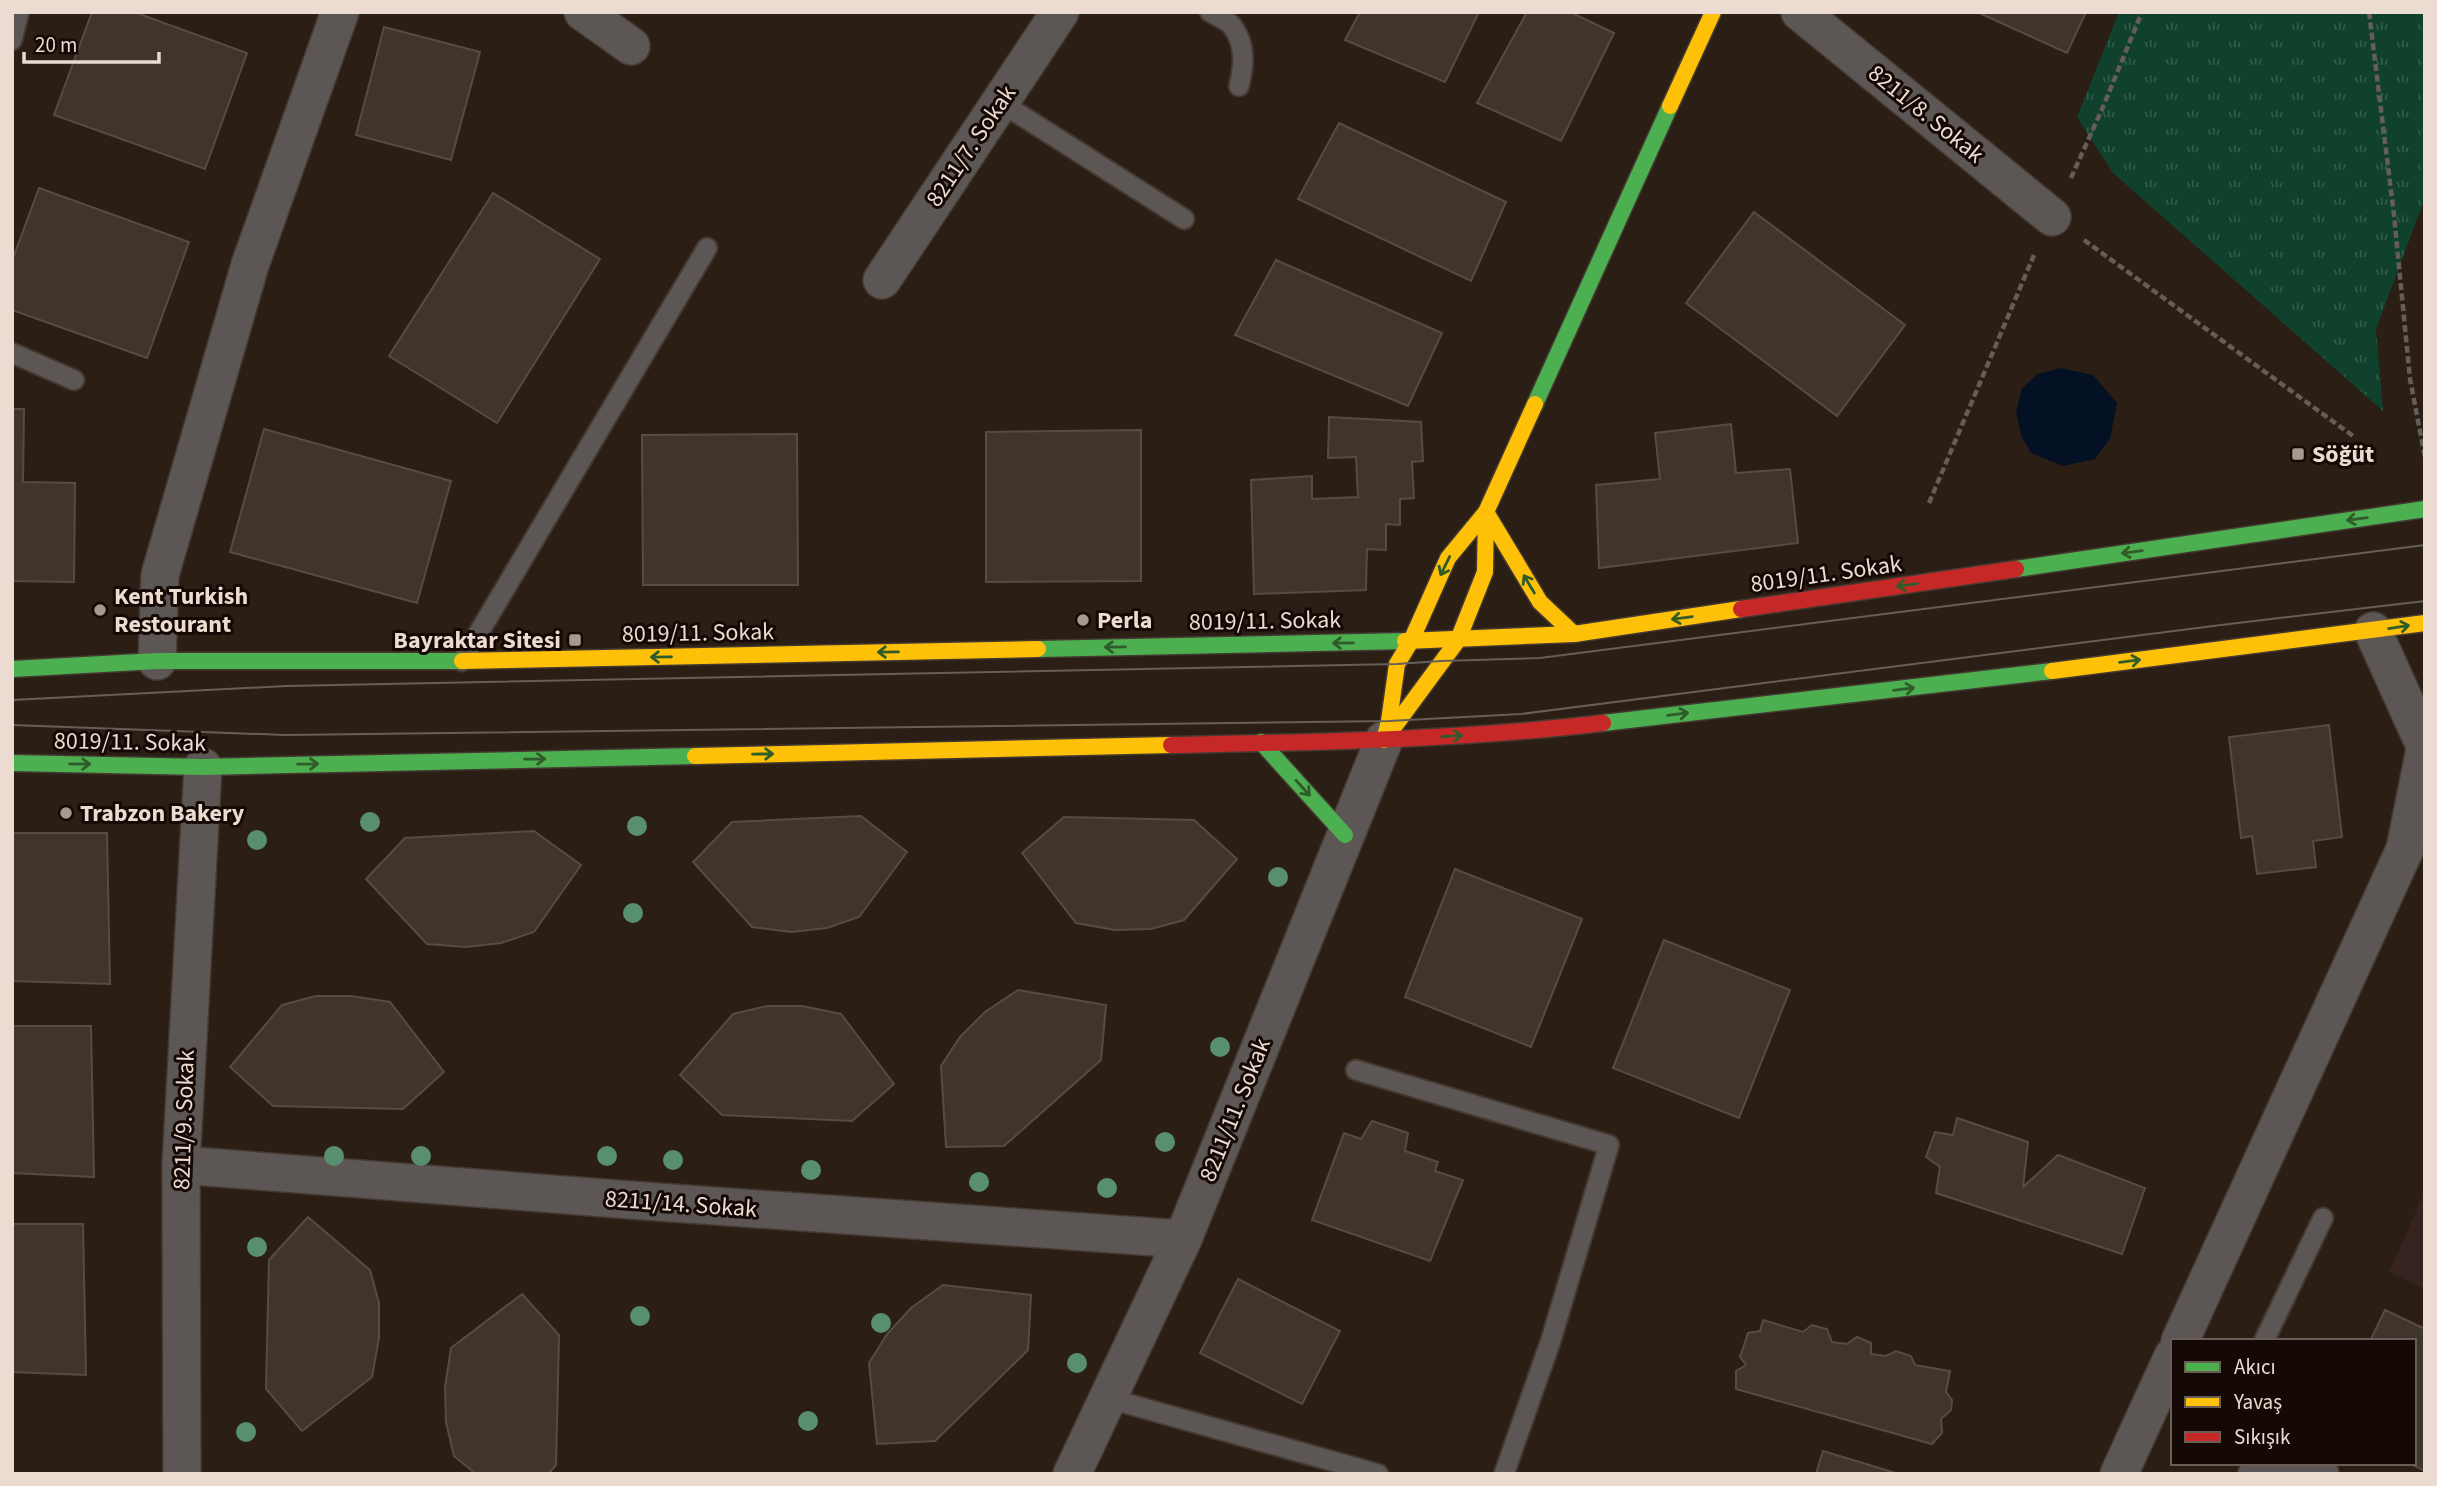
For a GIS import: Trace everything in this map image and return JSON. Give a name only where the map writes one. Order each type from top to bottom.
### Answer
[{"type":"street","points":[[157,662],[160,575],[250,265],[340,12]]},
{"type":"street","points":[[583,12],[631,47]]},
{"type":"street","name":"8211/7. Sokak","points":[[882,280],[1060,12]]},
{"type":"street","points":[[1574,634],[1539,602],[1486,512],[1713,12]]},
{"type":"street","name":"8211/8. Sokak","points":[[1800,12],[2052,217]]},
{"type":"street","name":"8019/11. Sokak","points":[[12,669],[157,662],[462,661],[1458,640],[1574,634],[2425,509]]},
{"type":"street","name":"8211/11. Sokak","points":[[1384,740],[1458,640],[1485,572],[1486,512]]},
{"type":"street","name":"8211/11. Sokak","points":[[1072,1474],[1183,1239],[1384,740],[1397,664],[1411,641],[1448,558],[1486,512]]},
{"type":"street","name":"8019/11. Sokak","points":[[12,763],[203,767],[1384,740],[1536,731],[1992,679],[2425,623]]},
{"type":"street","points":[[2181,1339],[2405,849],[2425,748],[2373,631]]},
{"type":"street","points":[[1261,742],[1345,835]]},
{"type":"street","name":"8211/9. Sokak","points":[[182,1474],[181,1165],[203,767]]},
{"type":"street","name":"8211/14. Sokak","points":[[181,1165],[1183,1239]]},
{"type":"street","points":[[2119,1474],[2171,1360]]},
{"type":"street","points":[[2303,1465],[2320,1474]]},
{"type":"lane","points":[[12,40],[19,12]]},
{"type":"lane","points":[[1210,12],[1233,25],[1244,65],[1239,86]]},
{"type":"lane","points":[[1000,102],[1184,219]]},
{"type":"lane","points":[[462,661],[707,248]]},
{"type":"lane","points":[[12,353],[74,380]]},
{"type":"lane","points":[[1356,1070],[1609,1145],[1551,1340],[1504,1474]]},
{"type":"lane","points":[[2265,1339],[2323,1219]]},
{"type":"lane","points":[[1107,1398],[1378,1474]]},
{"type":"path","points":[[2369,12],[2394,215],[2410,379],[2425,457]]},
{"type":"path","points":[[2052,217],[2353,436]]},
{"type":"shaded area","points":[[2425,1191],[2425,1289],[2389,1272]]},
{"type":"green space","points":[[2119,12],[2425,12],[2425,198],[2376,329],[2383,411],[2113,173],[2077,117]]},
{"type":"water","points":[[2061,368],[2093,375],[2117,403],[2110,439],[2095,459],[2063,466],[2031,453],[2021,435],[2016,412],[2022,388],[2038,374]]},
{"type":"building","points":[[92,12],[134,12],[247,53],[205,169],[54,115]]},
{"type":"building","points":[[1360,12],[1479,12],[1445,82],[1345,40]]},
{"type":"building","points":[[1527,12],[1570,12],[1614,33],[1561,141],[1477,103]]},
{"type":"building","points":[[1977,12],[2086,12],[2067,53]]},
{"type":"building","points":[[384,27],[480,52],[451,160],[356,135]]},
{"type":"building","points":[[1339,123],[1506,202],[1471,281],[1298,199]]},
{"type":"building","points":[[39,188],[189,242],[147,358],[12,310],[12,261]]},
{"type":"building","points":[[493,193],[600,259],[497,423],[389,356]]},
{"type":"building","points":[[1754,212],[1905,325],[1837,416],[1686,303]]},
{"type":"building","points":[[1276,260],[1442,333],[1408,406],[1235,335]]},
{"type":"building","points":[[12,409],[24,409],[23,482],[75,483],[74,582],[12,581]]},
{"type":"building","points":[[1329,417],[1421,422],[1423,461],[1412,462],[1414,498],[1400,499],[1400,525],[1386,524],[1386,550],[1367,549],[1366,590],[1254,594],[1251,480],[1312,476],[1312,499],[1358,497],[1356,457],[1328,458]]},
{"type":"building","points":[[1731,424],[1736,473],[1790,469],[1798,543],[1599,568],[1596,485],[1660,479],[1655,433]]},
{"type":"building","points":[[264,429],[451,481],[417,603],[230,552]]},
{"type":"building","points":[[1141,430],[1141,581],[986,582],[986,432]]},
{"type":"building","points":[[797,434],[798,585],[643,585],[642,435]]},
{"type":"building","points":[[2329,725],[2342,837],[2313,841],[2316,867],[2257,874],[2252,836],[2241,838],[2229,737]]},
{"type":"building","points":[[861,816],[907,852],[859,917],[827,928],[791,932],[752,927],[693,862],[732,822]]},
{"type":"building","points":[[1064,817],[1194,820],[1237,859],[1184,920],[1151,929],[1115,930],[1076,923],[1022,853]]},
{"type":"building","points":[[534,831],[581,865],[534,932],[501,943],[466,947],[427,944],[366,879],[405,838]]},
{"type":"building","points":[[12,833],[107,833],[110,984],[12,981]]},
{"type":"building","points":[[1455,869],[1582,919],[1531,1047],[1405,997]]},
{"type":"building","points":[[1664,940],[1790,990],[1739,1118],[1613,1068]]},
{"type":"building","points":[[1018,990],[1106,1005],[1101,1060],[1004,1146],[946,1147],[941,1066],[960,1037],[985,1012]]},
{"type":"building","points":[[316,996],[351,996],[390,1002],[444,1072],[403,1109],[273,1106],[230,1067],[282,1005]]},
{"type":"building","points":[[767,1006],[802,1006],[841,1014],[894,1084],[852,1121],[722,1115],[680,1075],[733,1014]]},
{"type":"building","points":[[12,1026],[91,1026],[94,1177],[12,1173]]},
{"type":"building","points":[[1957,1118],[2028,1142],[2023,1187],[2058,1155],[2145,1188],[2122,1254],[1936,1193],[1940,1167],[1926,1157],[1935,1132],[1953,1135]]},
{"type":"building","points":[[1372,1121],[1408,1133],[1405,1151],[1438,1162],[1435,1171],[1463,1180],[1430,1261],[1312,1220],[1344,1133],[1361,1139]]},
{"type":"building","points":[[308,1217],[370,1270],[379,1303],[379,1338],[372,1377],[302,1431],[266,1389],[269,1260]]},
{"type":"building","points":[[12,1224],[83,1224],[86,1375],[12,1372]]},
{"type":"building","points":[[1238,1279],[1340,1331],[1302,1404],[1200,1353]]},
{"type":"building","points":[[943,1285],[1031,1295],[1028,1350],[935,1441],[877,1444],[869,1363],[887,1334],[911,1308]]},
{"type":"building","points":[[522,1294],[559,1335],[556,1465],[548,1474],[476,1474],[454,1456],[446,1422],[445,1387],[451,1348]]},
{"type":"building","points":[[2385,1310],[2425,1329],[2425,1471],[2413,1465],[2416,1465],[2416,1339],[2371,1339]]},
{"type":"building","points":[[1763,1320],[1803,1332],[1812,1325],[1827,1329],[1832,1342],[1847,1344],[1857,1337],[1871,1343],[1871,1354],[1886,1356],[1896,1351],[1911,1356],[1915,1365],[1950,1371],[1946,1392],[1952,1400],[1951,1410],[1941,1419],[1942,1433],[1932,1444],[1736,1389],[1736,1371],[1746,1365],[1740,1357],[1748,1333],[1760,1331]]},
{"type":"building","points":[[1823,1451],[1899,1474],[1816,1474]]},
{"type":"tram line","points":[[12,700],[286,686],[1397,664],[1540,658],[2425,545]]},
{"type":"tram line","points":[[12,725],[285,735],[1389,721],[1521,714],[2425,601]]},
{"type":"traffic: fast","points":[[1535,404],[1670,106]]},
{"type":"traffic: fast","points":[[2016,569],[2425,509]]},
{"type":"traffic: fast","points":[[1038,649],[1405,641]]},
{"type":"traffic: fast","points":[[12,669],[157,661],[462,661]]},
{"type":"traffic: fast","points":[[1603,723],[2052,671]]},
{"type":"traffic: fast","points":[[1261,742],[1345,835]]},
{"type":"traffic: fast","points":[[12,763],[203,767],[695,756]]},
{"type":"traffic: slow","points":[[1670,106],[1713,12]]},
{"type":"traffic: slow","points":[[1384,740],[1397,664],[1411,641],[1448,558],[1486,512],[1535,404]]},
{"type":"traffic: slow","points":[[1486,512],[1540,602],[1574,634]]},
{"type":"traffic: slow","points":[[1391,731],[1458,640],[1485,572],[1486,512]]},
{"type":"traffic: slow","points":[[1405,641],[1574,634],[1741,609]]},
{"type":"traffic: slow","points":[[2052,671],[2425,623]]},
{"type":"traffic: slow","points":[[462,661],[1038,649]]},
{"type":"traffic: slow","points":[[695,756],[1171,745]]},
{"type":"traffic: jam","points":[[1741,609],[2016,569]]},
{"type":"traffic: jam","points":[[1171,745],[1442,737],[1603,723]]},
{"type":"place","name":"Söğüt","points":[[2298,454]]},
{"type":"place","name":"Kent Turkish Restourant","points":[[100,610]]},
{"type":"place","name":"Perla","points":[[1083,620]]},
{"type":"place","name":"Bayraktar Sitesi","points":[[575,640]]},
{"type":"place","name":"Trabzon Bakery","points":[[66,813]]}]
